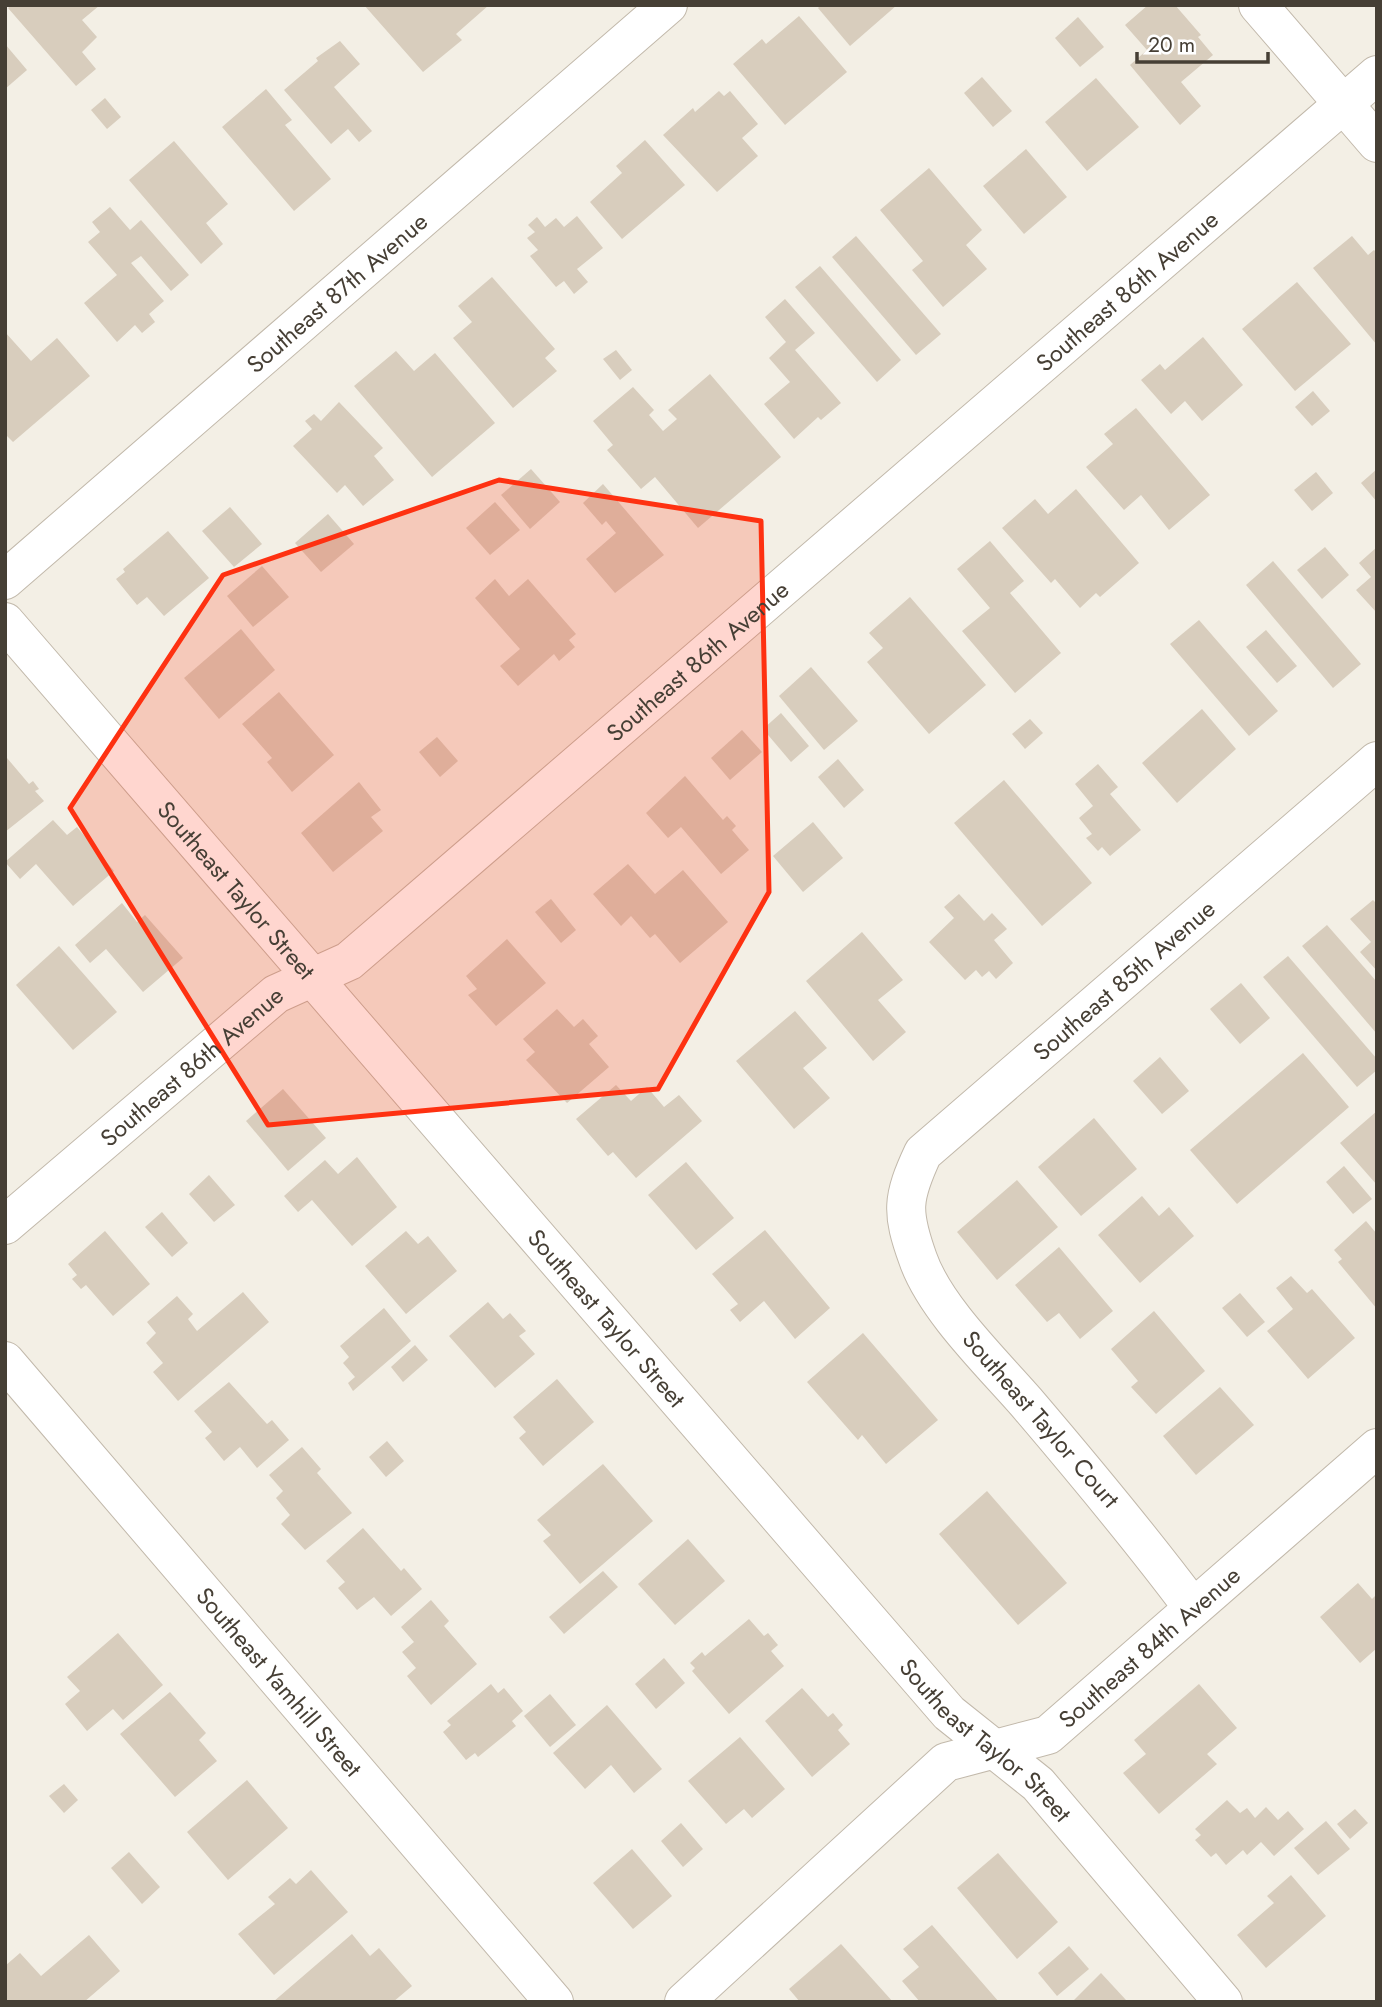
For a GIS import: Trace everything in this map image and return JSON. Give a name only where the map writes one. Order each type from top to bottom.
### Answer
[{"type":"street","name":"Southeast 87th Avenue","points":[[5,580],[668,5]]},
{"type":"street","points":[[1258,5],[1377,143]]},
{"type":"street","name":"Southeast 86th Avenue","points":[[5,1225],[276,994],[349,961],[1377,75]]},
{"type":"street","name":"Southeast Taylor Street","points":[[5,622],[949,1713],[1038,1784],[1223,2002]]},
{"type":"street","name":"Southeast 85th Avenue","points":[[907,1220],[905,1190],[923,1153],[1377,761]]},
{"type":"street","name":"Southeast Taylor Court","points":[[907,1220],[919,1262],[951,1314],[1124,1517],[1194,1608]]},
{"type":"street","name":"Southeast Yamhill Street","points":[[5,1361],[554,2002]]},
{"type":"street","name":"Southeast 84th Avenue","points":[[684,2002],[946,1762],[1048,1735],[1377,1448]]},
{"type":"highlighted area","points":[[499,480],[761,521],[769,892],[658,1089],[268,1125],[70,808],[223,575]]},
{"type":"building","points":[[12,5],[100,5],[82,20],[97,37],[82,52],[96,69],[76,86],[8,8]]},
{"type":"building","points":[[364,5],[489,5],[456,34],[462,40],[423,72]]},
{"type":"building","points":[[821,5],[897,5],[850,46],[818,8]]},
{"type":"building","points":[[1148,5],[1175,5],[1201,35],[1198,37],[1213,55],[1181,82],[1201,106],[1180,125],[1130,65],[1147,50],[1125,25]]},
{"type":"building","points":[[799,16],[847,72],[785,125],[733,64],[762,39],[766,44]]},
{"type":"building","points":[[1078,17],[1104,47],[1080,67],[1055,38]]},
{"type":"building","points":[[340,41],[360,64],[334,87],[372,131],[359,142],[348,129],[331,144],[284,90],[318,61],[316,58]]},
{"type":"building","points":[[5,44],[27,70],[5,89]]},
{"type":"building","points":[[982,77],[1012,111],[993,127],[964,93]]},
{"type":"building","points":[[1096,78],[1139,127],[1087,171],[1045,122]]},
{"type":"building","points":[[266,89],[292,120],[285,125],[331,179],[294,211],[222,127]]},
{"type":"building","points":[[719,91],[724,96],[730,91],[758,124],[742,138],[758,156],[717,192],[663,135],[693,108],[695,112]]},
{"type":"building","points":[[105,98],[121,117],[107,129],[91,110]]},
{"type":"building","points":[[645,140],[685,185],[622,239],[590,202],[622,173],[616,166]]},
{"type":"building","points":[[174,141],[228,204],[206,223],[223,244],[201,264],[129,180]]},
{"type":"building","points":[[1026,149],[1067,197],[1024,234],[983,186]]},
{"type":"building","points":[[929,168],[982,230],[966,245],[987,269],[943,307],[912,270],[923,261],[880,210]]},
{"type":"building","points":[[110,207],[130,230],[141,220],[189,275],[171,291],[141,256],[131,263],[164,301],[149,314],[155,322],[142,333],[135,325],[117,342],[84,303],[117,275],[88,242],[100,232],[92,222]]},
{"type":"building","points":[[577,216],[603,248],[577,269],[588,282],[574,294],[564,281],[556,287],[530,256],[538,250],[527,238],[535,232],[528,225],[537,217],[545,227],[556,218],[564,227]]},
{"type":"building","points":[[856,236],[941,334],[916,355],[832,257]]},
{"type":"building","points":[[1352,236],[1368,255],[1374,250],[1377,253],[1377,345],[1313,268]]},
{"type":"building","points":[[820,266],[901,360],[877,382],[795,287]]},
{"type":"building","points":[[492,277],[555,349],[545,358],[557,371],[513,408],[453,338],[472,322],[458,306]]},
{"type":"building","points":[[1297,282],[1351,344],[1295,391],[1242,329]]},
{"type":"building","points":[[785,299],[815,333],[795,350],[841,403],[821,420],[818,417],[794,439],[764,404],[790,382],[769,358],[786,342],[765,317]]},
{"type":"building","points":[[5,332],[31,361],[57,338],[90,376],[13,442],[5,434]]},
{"type":"building","points":[[1203,337],[1243,385],[1202,421],[1185,401],[1171,414],[1141,380],[1160,364],[1165,370]]},
{"type":"building","points":[[616,350],[632,370],[620,380],[603,359]]},
{"type":"building","points":[[396,351],[414,371],[435,353],[495,423],[432,477],[354,386]]},
{"type":"building","points":[[710,374],[781,457],[698,528],[655,477],[641,489],[607,450],[613,445],[593,421],[633,387],[654,410],[649,415],[663,431],[677,419],[668,410]]},
{"type":"building","points":[[1313,391],[1330,411],[1312,426],[1295,407]]},
{"type":"building","points":[[339,402],[383,448],[374,456],[394,480],[363,506],[345,485],[337,493],[293,446],[312,429],[305,421],[314,414],[321,421]]},
{"type":"building","points":[[1136,408],[1210,495],[1169,530],[1141,495],[1124,510],[1086,467],[1113,444],[1104,434]]},
{"type":"building","points":[[531,469],[560,502],[530,529],[501,495]]},
{"type":"building","points":[[1377,469],[1377,502],[1361,483]]},
{"type":"building","points":[[1316,472],[1333,493],[1312,511],[1294,490]]},
{"type":"building","points":[[603,484],[664,555],[615,593],[586,559],[616,533],[606,521],[602,525],[583,503]]},
{"type":"building","points":[[1076,489],[1139,563],[1100,597],[1096,593],[1080,608],[1055,579],[1051,583],[1002,528],[1035,499],[1048,514]]},
{"type":"building","points":[[495,502],[520,530],[490,555],[466,528]]},
{"type":"building","points":[[230,507],[262,544],[234,567],[202,531]]},
{"type":"building","points":[[328,514],[354,544],[321,572],[295,543]]},
{"type":"building","points":[[168,531],[209,578],[164,616],[147,597],[137,605],[116,579],[125,572],[123,569]]},
{"type":"building","points":[[990,541],[1024,581],[1010,593],[1061,653],[1015,693],[962,631],[990,608],[957,569]]},
{"type":"building","points":[[1325,547],[1349,575],[1322,599],[1297,570]]},
{"type":"building","points":[[1377,547],[1377,613],[1356,590],[1371,577],[1359,563]]},
{"type":"building","points":[[1273,561],[1361,664],[1333,688],[1246,585]]},
{"type":"building","points":[[262,566],[289,597],[253,627],[227,596]]},
{"type":"building","points":[[495,579],[509,596],[528,579],[576,634],[569,640],[575,647],[559,661],[554,654],[518,686],[500,666],[520,649],[475,598]]},
{"type":"building","points":[[910,597],[986,685],[929,734],[867,662],[883,648],[869,633]]},
{"type":"building","points":[[1199,620],[1278,711],[1249,736],[1170,644]]},
{"type":"building","points":[[241,629],[275,670],[219,719],[184,678]]},
{"type":"building","points":[[1266,630],[1297,666],[1277,683],[1246,647]]},
{"type":"building","points":[[811,667],[858,721],[824,750],[779,696]]},
{"type":"building","points":[[279,692],[334,755],[292,792],[267,762],[272,758],[242,724]]},
{"type":"building","points":[[1202,709],[1236,749],[1177,803],[1142,763]]},
{"type":"building","points":[[781,713],[809,746],[791,762],[763,729]]},
{"type":"building","points":[[1030,719],[1043,733],[1025,749],[1012,734]]},
{"type":"building","points":[[742,730],[762,752],[730,780],[711,758]]},
{"type":"building","points":[[437,737],[458,761],[440,777],[419,752]]},
{"type":"building","points":[[7,758],[29,784],[33,781],[39,789],[35,791],[44,801],[5,832]]},
{"type":"building","points":[[838,759],[864,790],[844,808],[818,777]]},
{"type":"building","points":[[1098,764],[1118,787],[1110,794],[1141,830],[1110,856],[1102,847],[1098,851],[1086,838],[1092,834],[1079,818],[1093,806],[1075,784]]},
{"type":"building","points":[[685,776],[723,820],[727,816],[736,826],[732,830],[749,850],[721,874],[681,827],[668,838],[646,813]]},
{"type":"building","points":[[1004,780],[1092,883],[1042,926],[954,823]]},
{"type":"building","points":[[359,782],[381,810],[371,817],[383,831],[333,872],[301,833]]},
{"type":"building","points":[[53,820],[67,835],[77,827],[114,871],[73,906],[36,864],[20,879],[5,862]]},
{"type":"building","points":[[813,822],[843,858],[803,892],[773,856]]},
{"type":"building","points":[[628,864],[655,894],[683,870],[728,922],[680,963],[655,934],[650,938],[631,916],[621,926],[593,894]]},
{"type":"building","points":[[959,894],[984,921],[992,913],[1007,929],[994,940],[1013,963],[996,979],[989,971],[982,977],[976,970],[965,980],[929,942],[954,918],[944,907]]},
{"type":"building","points":[[551,899],[576,930],[561,943],[535,912]]},
{"type":"building","points":[[1373,900],[1377,904],[1377,971],[1360,952],[1371,942],[1350,919]]},
{"type":"building","points":[[122,903],[137,922],[145,915],[183,958],[143,992],[106,949],[90,963],[75,945]]},
{"type":"building","points":[[1327,925],[1377,982],[1377,1034],[1302,946]]},
{"type":"building","points":[[862,932],[903,980],[878,1000],[906,1032],[873,1061],[806,981]]},
{"type":"building","points":[[507,939],[546,983],[496,1026],[468,995],[477,989],[466,976]]},
{"type":"building","points":[[59,946],[117,1012],[73,1050],[16,985]]},
{"type":"building","points":[[1288,956],[1377,1059],[1377,1070],[1357,1087],[1263,977]]},
{"type":"building","points":[[1241,983],[1270,1018],[1240,1044],[1210,1009]]},
{"type":"building","points":[[557,1009],[574,1027],[583,1019],[598,1036],[589,1044],[609,1067],[567,1103],[526,1060],[535,1052],[523,1039]]},
{"type":"building","points":[[795,1011],[827,1048],[803,1068],[830,1098],[794,1129],[736,1061]]},
{"type":"building","points":[[1303,1053],[1349,1107],[1237,1204],[1190,1150]]},
{"type":"building","points":[[1160,1057],[1189,1091],[1162,1114],[1133,1081]]},
{"type":"building","points":[[616,1085],[631,1101],[647,1087],[664,1107],[679,1095],[702,1121],[636,1178],[613,1152],[608,1156],[576,1119]]},
{"type":"building","points":[[283,1089],[326,1138],[288,1171],[246,1121]]},
{"type":"building","points":[[1377,1111],[1377,1185],[1340,1143]]},
{"type":"building","points":[[1094,1118],[1137,1169],[1081,1216],[1038,1167]]},
{"type":"building","points":[[357,1157],[397,1207],[352,1246],[312,1200],[298,1212],[284,1196],[325,1160],[338,1174]]},
{"type":"building","points":[[686,1162],[734,1218],[696,1250],[648,1195]]},
{"type":"building","points":[[1344,1166],[1372,1199],[1353,1214],[1326,1182]]},
{"type":"building","points":[[209,1175],[235,1205],[214,1222],[189,1194]]},
{"type":"building","points":[[1017,1180],[1058,1227],[997,1280],[957,1232]]},
{"type":"building","points":[[1142,1196],[1159,1216],[1169,1207],[1194,1236],[1140,1283],[1098,1235]]},
{"type":"building","points":[[162,1212],[188,1243],[172,1257],[145,1227]]},
{"type":"building","points":[[1366,1221],[1377,1234],[1377,1309],[1338,1262],[1342,1259],[1334,1250]]},
{"type":"building","points":[[765,1230],[830,1308],[795,1339],[764,1301],[740,1322],[730,1310],[738,1304],[712,1274]]},
{"type":"building","points":[[105,1231],[150,1284],[113,1316],[86,1285],[81,1289],[72,1279],[77,1275],[68,1264]]},
{"type":"building","points":[[406,1231],[418,1244],[428,1236],[457,1271],[406,1314],[365,1266]]},
{"type":"building","points":[[1059,1247],[1113,1311],[1080,1339],[1059,1313],[1047,1322],[1015,1285]]},
{"type":"building","points":[[1291,1276],[1307,1293],[1312,1289],[1355,1338],[1308,1379],[1267,1331],[1293,1309],[1276,1288]]},
{"type":"building","points":[[243,1292],[269,1322],[178,1401],[153,1372],[163,1363],[146,1343],[156,1333],[147,1322],[177,1296],[193,1314],[188,1319],[197,1331]]},
{"type":"building","points":[[1240,1293],[1265,1322],[1247,1337],[1222,1308]]},
{"type":"building","points":[[488,1302],[503,1319],[510,1313],[526,1331],[519,1336],[535,1354],[495,1388],[449,1336]]},
{"type":"building","points":[[384,1308],[411,1341],[353,1391],[348,1383],[355,1377],[343,1363],[349,1357],[340,1346]]},
{"type":"building","points":[[1154,1311],[1205,1371],[1156,1414],[1131,1387],[1138,1381],[1111,1349]]},
{"type":"building","points":[[863,1333],[938,1420],[886,1464],[862,1435],[858,1440],[807,1382]]},
{"type":"building","points":[[415,1345],[428,1360],[403,1382],[391,1367]]},
{"type":"building","points":[[557,1379],[594,1422],[543,1466],[519,1438],[526,1432],[513,1417]]},
{"type":"building","points":[[229,1382],[267,1424],[272,1420],[289,1440],[257,1468],[240,1447],[224,1461],[205,1438],[212,1432],[194,1411]]},
{"type":"building","points":[[1220,1387],[1254,1425],[1196,1475],[1163,1436]]},
{"type":"building","points":[[387,1441],[404,1461],[386,1477],[369,1457]]},
{"type":"building","points":[[302,1447],[321,1469],[317,1473],[352,1513],[305,1550],[281,1524],[290,1515],[276,1498],[283,1491],[269,1475]]},
{"type":"building","points":[[603,1464],[653,1521],[580,1584],[543,1541],[551,1535],[537,1520]]},
{"type":"building","points":[[987,1491],[1067,1583],[1018,1625],[939,1534]]},
{"type":"building","points":[[363,1528],[401,1571],[404,1568],[422,1589],[391,1616],[374,1597],[357,1610],[338,1588],[345,1582],[326,1561]]},
{"type":"building","points":[[688,1539],[725,1581],[675,1625],[638,1584]]},
{"type":"building","points":[[603,1571],[618,1587],[564,1634],[549,1617]]},
{"type":"building","points":[[1358,1583],[1372,1599],[1377,1594],[1377,1648],[1360,1663],[1320,1617]]},
{"type":"building","points":[[431,1600],[449,1621],[444,1626],[477,1664],[431,1705],[407,1676],[416,1668],[402,1652],[414,1642],[401,1627]]},
{"type":"building","points":[[749,1619],[764,1636],[768,1633],[778,1645],[771,1651],[784,1666],[729,1714],[692,1671],[695,1668],[690,1663],[702,1652],[705,1656]]},
{"type":"building","points":[[118,1633],[163,1685],[123,1720],[113,1709],[87,1731],[65,1704],[80,1691],[67,1677]]},
{"type":"building","points":[[664,1658],[685,1683],[656,1709],[635,1684]]},
{"type":"building","points":[[491,1684],[498,1693],[504,1688],[523,1711],[512,1721],[516,1726],[478,1757],[475,1753],[466,1760],[443,1732],[451,1725],[447,1721]]},
{"type":"building","points":[[1199,1684],[1237,1728],[1207,1754],[1217,1764],[1159,1814],[1123,1773],[1146,1754],[1134,1740]]},
{"type":"building","points":[[802,1688],[828,1717],[833,1713],[843,1725],[838,1730],[850,1744],[812,1777],[765,1721]]},
{"type":"building","points":[[170,1692],[206,1733],[199,1740],[217,1761],[175,1797],[120,1734]]},
{"type":"building","points":[[550,1694],[576,1725],[550,1747],[524,1716]]},
{"type":"building","points":[[607,1705],[662,1769],[634,1793],[611,1765],[585,1789],[553,1753]]},
{"type":"building","points":[[740,1737],[785,1789],[752,1818],[744,1809],[726,1824],[688,1781]]},
{"type":"building","points":[[247,1780],[288,1828],[228,1880],[187,1832]]},
{"type":"building","points":[[64,1784],[78,1800],[64,1813],[49,1796]]},
{"type":"building","points":[[1227,1800],[1240,1813],[1247,1808],[1255,1818],[1266,1807],[1278,1820],[1288,1811],[1304,1829],[1274,1856],[1261,1842],[1247,1855],[1243,1850],[1226,1865],[1216,1853],[1211,1857],[1195,1840],[1201,1835],[1195,1829]]},
{"type":"building","points":[[1355,1809],[1368,1823],[1350,1839],[1337,1824]]},
{"type":"building","points":[[1326,1821],[1350,1849],[1318,1875],[1294,1848]]},
{"type":"building","points":[[681,1823],[703,1849],[683,1867],[661,1841]]},
{"type":"building","points":[[632,1849],[672,1896],[633,1929],[593,1883]]},
{"type":"building","points":[[129,1852],[160,1887],[142,1904],[111,1868]]},
{"type":"building","points":[[998,1853],[1058,1922],[1017,1959],[957,1888]]},
{"type":"building","points":[[311,1870],[348,1912],[274,1975],[238,1934],[275,1904],[268,1897],[290,1878],[296,1884]]},
{"type":"building","points":[[1291,1875],[1326,1916],[1266,1968],[1237,1935],[1274,1903],[1267,1896]]},
{"type":"building","points":[[932,1925],[999,2002],[920,2002],[902,1981],[919,1967],[903,1949]]},
{"type":"building","points":[[352,1934],[370,1956],[379,1948],[412,1986],[393,2002],[273,2002]]},
{"type":"building","points":[[89,1935],[120,1971],[84,2002],[5,2002],[5,1966],[20,1953],[41,1976]]},
{"type":"building","points":[[841,1944],[893,2002],[800,2002],[789,1989]]},
{"type":"building","points":[[1069,1946],[1089,1969],[1057,1996],[1038,1973]]},
{"type":"building","points":[[1101,1973],[1126,2000],[1072,2002]]}]
